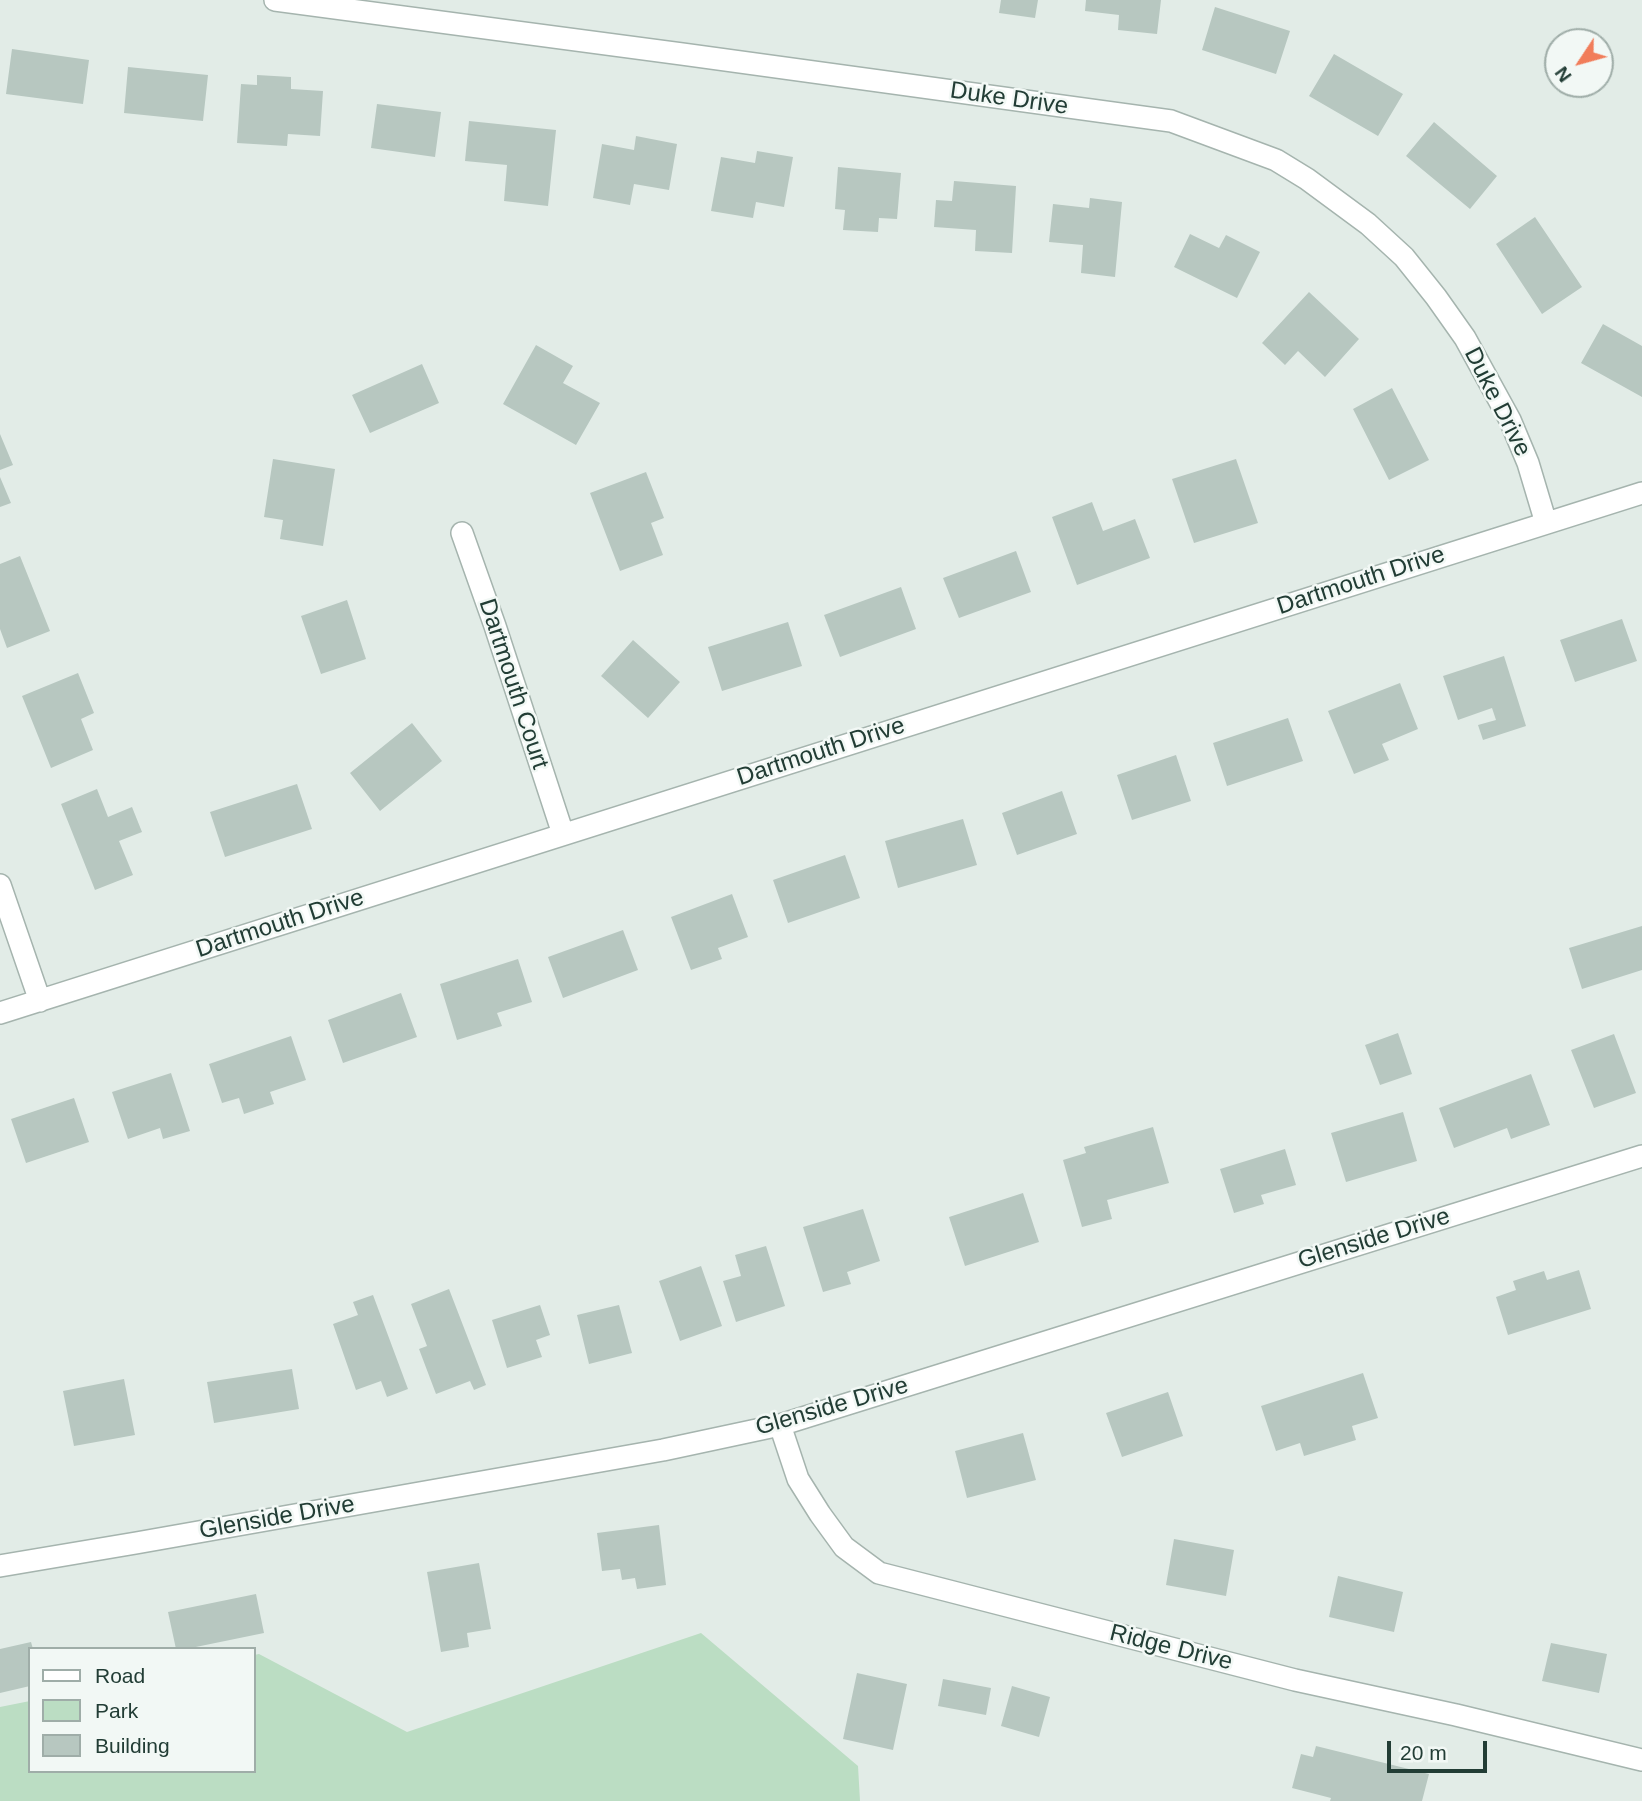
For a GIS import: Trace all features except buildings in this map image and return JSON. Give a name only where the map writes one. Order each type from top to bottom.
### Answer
[{"type":"street","name":"Duke Drive","points":[[275,0],[1171,121],[1276,160],[1368,223],[1404,257],[1436,297],[1471,348],[1510,420],[1528,463],[1546,523]]},
{"type":"street","name":"Dartmouth Drive","points":[[0,1013],[1642,493]]},
{"type":"street","name":"Dartmouth Court","points":[[462,533],[563,834]]},
{"type":"street","points":[[0,885],[40,1001]]},
{"type":"street","name":"Glenside Drive","points":[[0,1566],[649,1452],[780,1425],[1642,1156]]},
{"type":"street","name":"Ridge Drive","points":[[780,1425],[798,1479],[820,1514],[844,1547],[878,1573],[1295,1679],[1642,1760]]},
{"type":"green space","points":[[701,1633],[858,1766],[860,1801],[0,1801],[0,1707],[28,1701],[28,1773],[256,1773],[256,1655],[259,1654],[407,1732]]}]
